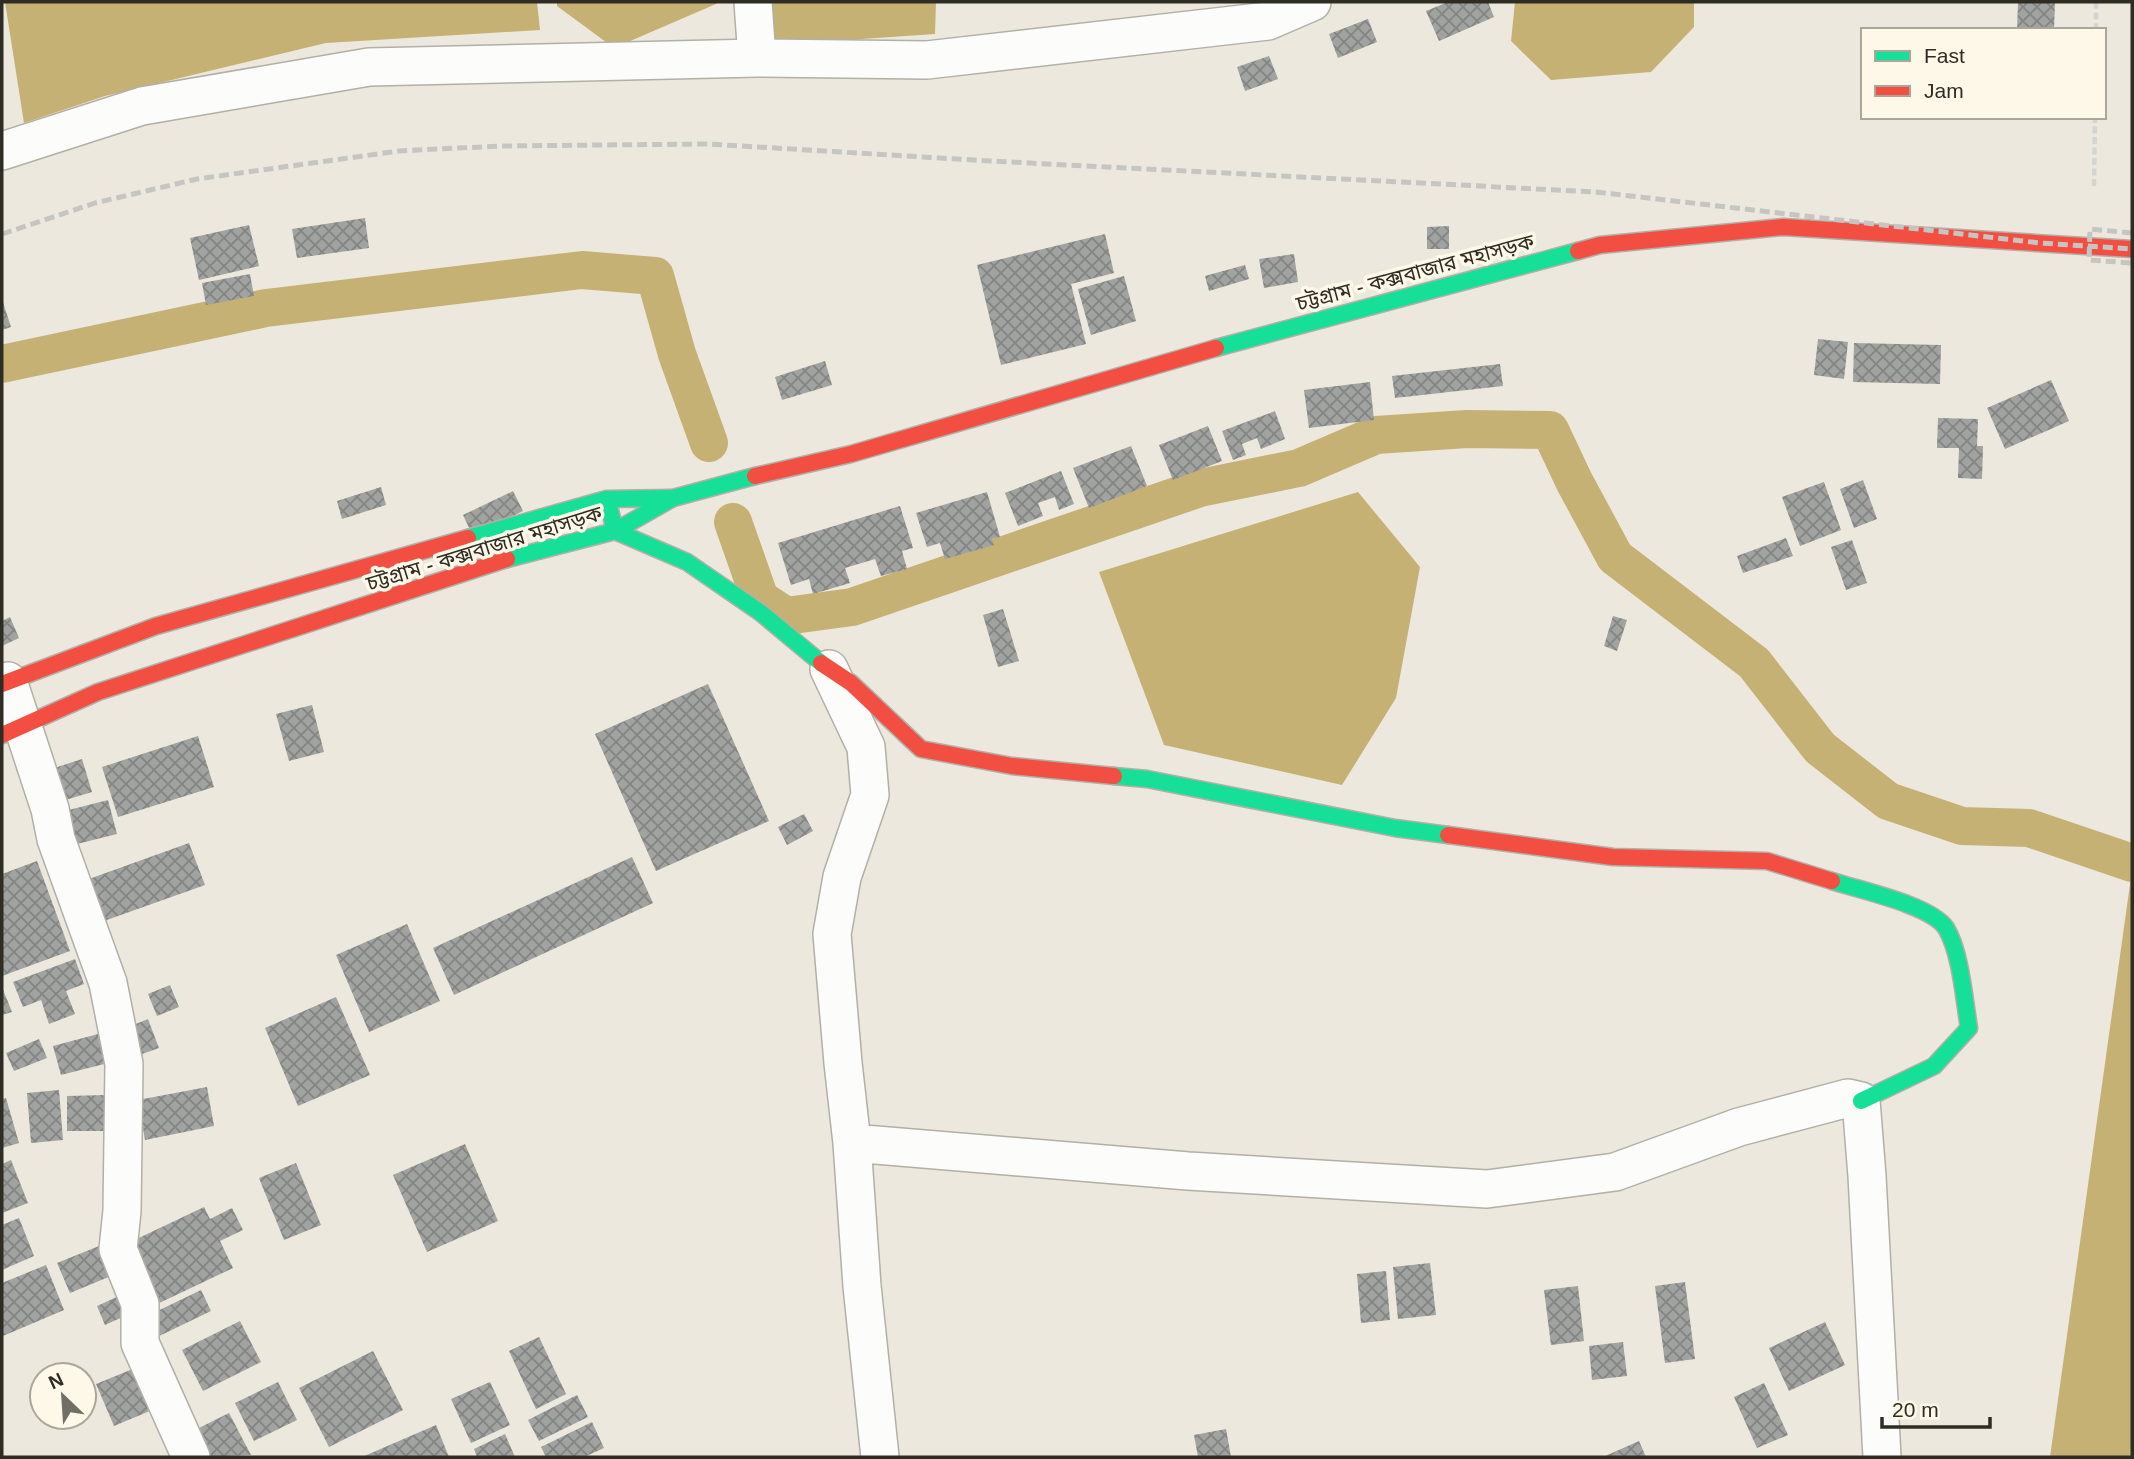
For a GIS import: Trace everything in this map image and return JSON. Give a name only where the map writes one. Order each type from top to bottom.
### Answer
[{"type":"main road","name":"চট্টগ্রাম - কক্সবাজার মহাসড়ক","points":[[12,731],[98,692],[500,561],[615,531],[673,498],[753,475],[851,454],[1236,342],[1600,245],[1783,227],[2132,249]]},
{"type":"main road","name":"চট্টগ্রাম - কক্সবাজার মহাসড়ক","points":[[5,682],[156,626],[607,499],[673,498]]},
{"type":"main road","points":[[607,499],[615,531],[687,562],[761,613],[851,683],[921,749],[1012,766],[1147,779],[1395,828],[1613,857],[1767,861],[1926,911],[1945,927],[1955,951],[1969,1028],[1934,1066],[1861,1101]]},
{"type":"street","points":[[753,2],[757,58]]},
{"type":"street","points":[[2,150],[142,106],[369,67],[757,58],[927,61],[1268,21],[1312,2]]},
{"type":"street","points":[[830,669],[866,747],[870,795],[842,877],[832,934],[852,1143],[862,1286],[880,1457]]},
{"type":"street","points":[[5,682],[12,731],[50,809],[67,874],[108,983],[124,1064],[122,1211],[118,1249],[140,1304],[140,1343],[191,1457]]},
{"type":"street","points":[[852,1143],[1188,1171],[1487,1189],[1615,1172],[1739,1127],[1848,1098],[1861,1101],[1882,1457]]},
{"type":"path","points":[[2096,2],[2096,28]]},
{"type":"path","points":[[2094,186],[2095,119]]},
{"type":"shaded area","points":[[5,2],[537,2],[540,30],[326,43],[105,96],[24,123]]},
{"type":"shaded area","points":[[557,2],[716,4],[614,48],[557,6]]},
{"type":"shaded area","points":[[771,2],[936,2],[935,34],[775,45]]},
{"type":"shaded area","points":[[1515,2],[1694,2],[1694,27],[1651,72],[1551,80],[1511,41]]},
{"type":"shaded area","points":[[1358,492],[1420,567],[1396,698],[1342,785],[1164,745],[1099,572]]},
{"type":"shaded area","points":[[2132,870],[2132,1457],[2050,1457]]},
{"type":"building","points":[[1448,2],[1488,2],[1494,17],[1439,41],[1426,11]]},
{"type":"building","points":[[2018,2],[2055,2],[2054,28],[2017,28]]},
{"type":"building","points":[[1368,19],[1377,42],[1338,58],[1329,34]]},
{"type":"building","points":[[1269,56],[1278,79],[1245,91],[1237,67]]},
{"type":"building","points":[[365,218],[369,248],[297,258],[292,229]]},
{"type":"building","points":[[249,225],[259,266],[199,280],[190,238]]},
{"type":"building","points":[[1449,226],[1449,249],[1427,249],[1427,227]]},
{"type":"building","points":[[1105,234],[1114,273],[1071,284],[1086,344],[1001,365],[977,265]]},
{"type":"building","points":[[1294,254],[1298,282],[1264,288],[1259,259]]},
{"type":"building","points":[[1245,265],[1249,279],[1209,291],[1205,276]]},
{"type":"building","points":[[250,274],[254,296],[206,305],[202,283]]},
{"type":"building","points":[[1124,276],[1136,321],[1091,335],[1078,289]]},
{"type":"building","points":[[2,299],[11,327],[2,330]]},
{"type":"building","points":[[1818,339],[1848,342],[1844,379],[1814,375]]},
{"type":"building","points":[[1854,343],[1941,345],[1940,384],[1853,382]]},
{"type":"building","points":[[825,361],[832,385],[782,400],[775,377]]},
{"type":"building","points":[[1500,364],[1503,386],[1395,398],[1392,376]]},
{"type":"building","points":[[2051,380],[2069,421],[2005,449],[1987,408]]},
{"type":"building","points":[[1370,382],[1374,420],[1309,428],[1304,390]]},
{"type":"building","points":[[1275,411],[1285,439],[1261,449],[1257,438],[1242,444],[1246,455],[1233,460],[1222,431]]},
{"type":"building","points":[[1938,418],[1978,419],[1977,446],[1983,446],[1982,479],[1958,478],[1959,448],[1937,448]]},
{"type":"building","points":[[1208,426],[1222,461],[1173,480],[1159,445]]},
{"type":"building","points":[[1131,446],[1147,486],[1089,508],[1073,468]]},
{"type":"building","points":[[1061,471],[1074,504],[1059,510],[1055,497],[1038,503],[1043,516],[1018,526],[1005,493]]},
{"type":"building","points":[[1863,480],[1877,519],[1854,528],[1840,489]]},
{"type":"building","points":[[1824,482],[1841,530],[1800,546],[1782,497]]},
{"type":"building","points":[[381,487],[386,505],[342,519],[337,501]]},
{"type":"building","points":[[513,491],[523,511],[473,536],[463,515]]},
{"type":"building","points":[[987,492],[1000,537],[992,539],[994,545],[945,559],[940,543],[927,547],[916,513]]},
{"type":"building","points":[[900,506],[913,548],[902,551],[907,569],[881,576],[875,559],[845,568],[850,583],[813,594],[809,579],[791,585],[778,543]]},
{"type":"building","points":[[1786,538],[1793,556],[1743,573],[1737,556]]},
{"type":"building","points":[[1852,540],[1867,583],[1846,590],[1831,547]]},
{"type":"building","points":[[1003,609],[1019,661],[998,667],[983,615]]},
{"type":"building","points":[[1613,616],[1627,620],[1617,651],[1604,646]]},
{"type":"building","points":[[10,617],[19,638],[2,646],[2,621]]},
{"type":"building","points":[[708,684],[769,821],[656,871],[595,734]]},
{"type":"building","points":[[312,705],[324,752],[289,761],[276,714]]},
{"type":"building","points":[[198,736],[214,787],[118,817],[102,767]]},
{"type":"building","points":[[82,759],[92,792],[52,804],[42,772]]},
{"type":"building","points":[[108,800],[117,834],[65,847],[57,813]]},
{"type":"building","points":[[804,814],[813,831],[787,845],[778,827]]},
{"type":"building","points":[[189,843],[205,885],[104,921],[89,879]]},
{"type":"building","points":[[632,857],[653,903],[454,995],[433,948]]},
{"type":"building","points":[[37,861],[70,951],[2,976],[2,874]]},
{"type":"building","points":[[407,924],[440,1001],[369,1032],[336,955]]},
{"type":"building","points":[[75,959],[84,984],[66,991],[75,1014],[49,1024],[41,1000],[23,1007],[13,982]]},
{"type":"building","points":[[170,985],[179,1007],[157,1016],[148,994]]},
{"type":"building","points":[[2,987],[12,1012],[2,1015]]},
{"type":"building","points":[[336,997],[370,1075],[298,1106],[265,1028]]},
{"type":"building","points":[[148,1019],[159,1048],[131,1058],[121,1030]]},
{"type":"building","points":[[98,1034],[104,1064],[61,1075],[53,1046]]},
{"type":"building","points":[[39,1039],[47,1058],[14,1071],[6,1053]]},
{"type":"building","points":[[207,1087],[214,1126],[145,1140],[138,1100]]},
{"type":"building","points":[[59,1090],[63,1140],[31,1143],[27,1093]]},
{"type":"building","points":[[105,1095],[106,1131],[67,1131],[67,1096]]},
{"type":"building","points":[[6,1098],[19,1143],[2,1148],[2,1099]]},
{"type":"building","points":[[465,1144],[498,1221],[427,1252],[393,1175]]},
{"type":"building","points":[[11,1160],[28,1203],[2,1213],[2,1164]]},
{"type":"building","points":[[296,1163],[321,1225],[284,1240],[259,1178]]},
{"type":"building","points":[[204,1207],[210,1219],[232,1208],[243,1230],[220,1241],[233,1268],[153,1306],[124,1245]]},
{"type":"building","points":[[19,1218],[34,1256],[2,1270],[2,1225]]},
{"type":"building","points":[[99,1246],[111,1276],[70,1293],[57,1263]]},
{"type":"building","points":[[1430,1263],[1436,1315],[1398,1319],[1393,1267]]},
{"type":"building","points":[[46,1265],[64,1310],[3,1336],[2,1283]]},
{"type":"building","points":[[1386,1271],[1390,1320],[1361,1323],[1357,1274]]},
{"type":"building","points":[[1685,1282],[1695,1359],[1665,1363],[1655,1286]]},
{"type":"building","points":[[1578,1286],[1584,1341],[1551,1345],[1544,1290]]},
{"type":"building","points":[[201,1290],[211,1311],[153,1339],[143,1318]]},
{"type":"building","points":[[119,1296],[127,1315],[105,1325],[97,1306]]},
{"type":"building","points":[[240,1321],[261,1362],[203,1391],[182,1350]]},
{"type":"building","points":[[1825,1322],[1845,1365],[1789,1391],[1769,1348]]},
{"type":"building","points":[[539,1337],[566,1394],[536,1409],[509,1351]]},
{"type":"building","points":[[1623,1342],[1627,1376],[1592,1380],[1589,1346]]},
{"type":"building","points":[[373,1351],[403,1410],[329,1447],[299,1388]]},
{"type":"building","points":[[140,1366],[157,1408],[114,1426],[98,1383]]},
{"type":"building","points":[[278,1382],[297,1420],[254,1441],[235,1403]]},
{"type":"building","points":[[490,1382],[510,1425],[471,1443],[451,1399]]},
{"type":"building","points":[[1764,1383],[1788,1435],[1757,1448],[1734,1397]]},
{"type":"building","points":[[577,1395],[588,1417],[539,1441],[528,1420]]},
{"type":"building","points":[[229,1413],[251,1455],[201,1457],[189,1433]]},
{"type":"building","points":[[592,1422],[604,1448],[584,1457],[546,1457],[541,1447]]},
{"type":"building","points":[[436,1425],[449,1457],[362,1457]]},
{"type":"building","points":[[1226,1429],[1231,1457],[1198,1457],[1194,1435]]},
{"type":"building","points":[[505,1434],[515,1457],[477,1457],[474,1449]]},
{"type":"building","points":[[1639,1441],[1646,1457],[1603,1457]]},
{"type":"waterway","points":[[2,364],[266,308],[582,270],[655,276],[677,354],[709,443]]},
{"type":"waterway","points":[[733,522],[760,599],[786,616],[852,607],[1200,488],[1299,468],[1376,435],[1467,429],[1550,430],[1615,557],[1754,663],[1820,748],[1888,801],[1962,826],[2029,828],[2132,863]]},
{"type":"railway","points":[[2,234],[95,203],[197,179],[399,151],[500,146],[708,144],[1596,192],[2040,243],[2132,249]]},
{"type":"railway","points":[[2132,233],[2090,229],[2089,260],[2132,263]]},
{"type":"traffic: fast","points":[[1216,348],[1578,251]]},
{"type":"traffic: fast","points":[[507,559],[615,531],[673,498],[755,476]]},
{"type":"traffic: fast","points":[[468,538],[607,499],[671,498]]},
{"type":"traffic: fast","points":[[608,502],[615,531],[687,562],[761,613],[821,663]]},
{"type":"traffic: fast","points":[[1114,776],[1147,779],[1395,828],[1448,835]]},
{"type":"traffic: fast","points":[[1832,881],[1910,905],[1926,912],[1946,928],[1959,963],[1969,1028],[1934,1066],[1861,1101]]},
{"type":"traffic: jam","points":[[1578,251],[1600,245],[1783,227],[2132,249]]},
{"type":"traffic: jam","points":[[755,476],[851,454],[1216,348]]},
{"type":"traffic: jam","points":[[2,684],[156,626],[468,538]]},
{"type":"traffic: jam","points":[[2,735],[98,692],[507,559]]},
{"type":"traffic: jam","points":[[821,663],[851,683],[921,749],[1012,766],[1114,776]]},
{"type":"traffic: jam","points":[[1448,835],[1613,857],[1767,861],[1832,881]]}]
